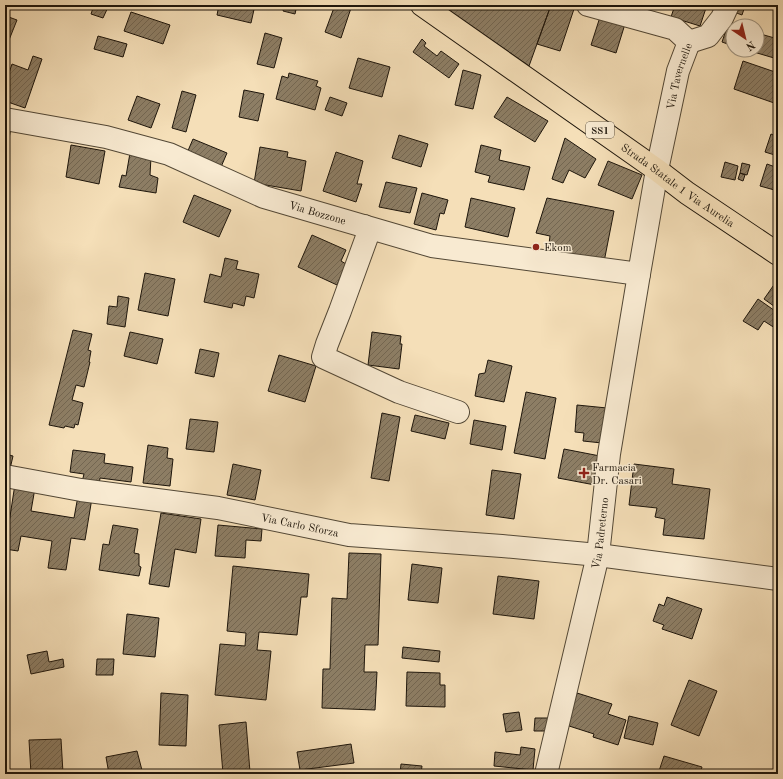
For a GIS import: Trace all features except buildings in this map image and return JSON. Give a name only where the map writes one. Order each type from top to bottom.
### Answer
[{"type":"main road","name":"Strada Statale 1 Via Aurelia","points":[[422,5],[657,170],[687,193],[778,254]]},
{"type":"street","name":"Via Tavernelle","points":[[588,5],[675,29],[689,42],[678,71],[657,170]]},
{"type":"street","points":[[689,42],[708,36],[722,18],[728,5]]},
{"type":"street","name":"Via Bozzone","points":[[5,119],[106,137],[169,154],[264,197],[432,246],[638,274]]},
{"type":"street","name":"Via Padreterno","points":[[546,774],[598,555],[608,454],[657,170]]},
{"type":"street","points":[[364,226],[368,234],[323,357],[399,392],[458,412]]},
{"type":"street","name":"Via Carlo Sforza","points":[[5,476],[80,490],[218,508],[349,535],[502,546],[598,555],[778,579]]},
{"type":"place","name":"Ekom","points":[[536,247]]},
{"type":"place","name":"Farmacia Dr. Casari","points":[[584,473]]}]
